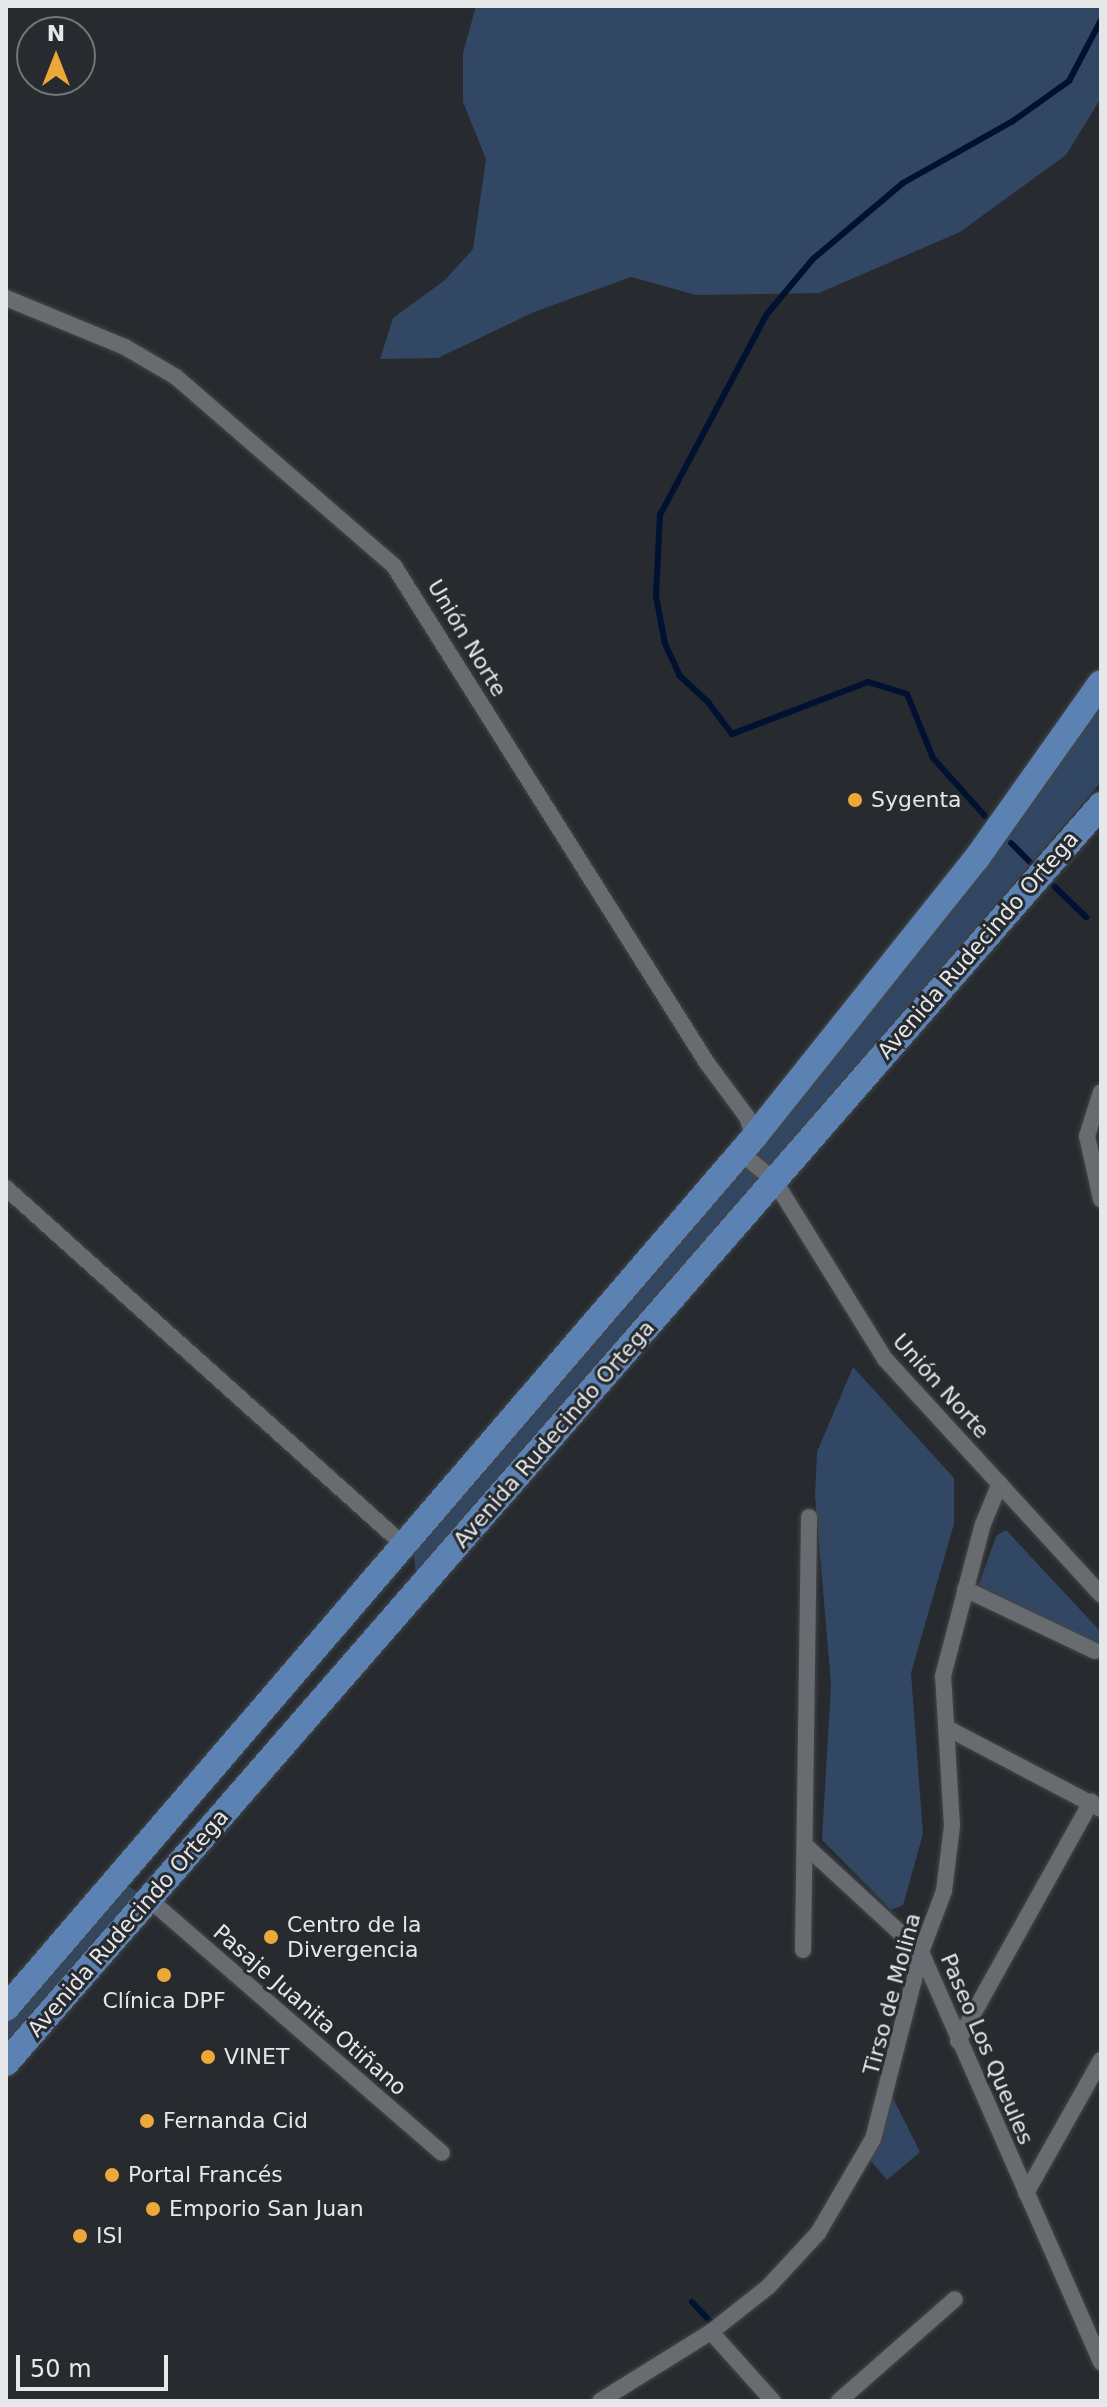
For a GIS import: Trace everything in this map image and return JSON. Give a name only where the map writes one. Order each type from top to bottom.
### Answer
[{"type":"main road","name":"Avenida Rudecindo Ortega","points":[[6,2008],[406,1547],[748,1145],[977,858],[1101,683]]},
{"type":"main road","name":"Avenida Rudecindo Ortega","points":[[6,2063],[1101,805]]},
{"type":"main road","points":[[391,1622],[407,1589],[406,1547]]},
{"type":"main road","points":[[150,1900],[162,1828]]},
{"type":"street","name":"Unión Norte","points":[[6,298],[125,347],[176,377],[394,566],[707,1063],[747,1117],[748,1145],[774,1180],[885,1359],[1101,1595]]},
{"type":"street","points":[[1101,1092],[1094,1134],[1101,1199]]},
{"type":"street","points":[[6,1188],[406,1547]]},
{"type":"street","name":"Tirso de Molina","points":[[602,2400],[711,2332],[794,2261],[858,2172],[891,2085],[921,1952],[944,1891],[950,1858],[943,1676],[965,1589],[1000,1483]]},
{"type":"street","points":[[803,1950],[809,1517]]},
{"type":"street","points":[[965,1589],[1095,1651]]},
{"type":"street","points":[[947,1728],[1096,1805],[958,2041]]},
{"type":"street","name":"Paseo Los Queules","points":[[806,1846],[921,1952],[958,2041],[1099,2350]]},
{"type":"street","name":"Pasaje Juanita Otiñano","points":[[150,1900],[442,2153]]},
{"type":"street","points":[[1026,2193],[1101,2060]]},
{"type":"street","points":[[839,2401],[955,2299]]},
{"type":"street","points":[[711,2332],[773,2401]]},
{"type":"shaded area","points":[[476,6],[1101,6],[1101,98],[1066,155],[960,232],[819,293],[696,295],[631,277],[534,312],[438,358],[380,359],[393,318],[445,280],[473,249],[486,159],[463,102],[463,53]]},
{"type":"shaded area","points":[[1101,696],[1101,782],[417,1579],[413,1552]]},
{"type":"shaded area","points":[[853,1367],[954,1478],[954,1524],[911,1673],[923,1834],[903,1905],[891,1910],[822,1840],[831,1684],[815,1496],[817,1452]]},
{"type":"shaded area","points":[[1006,1530],[1101,1632],[1101,1650],[978,1587],[996,1536]]},
{"type":"shaded area","points":[[125,1883],[139,1894],[6,2043],[6,2016]]},
{"type":"shaded area","points":[[891,2094],[920,2152],[887,2180],[870,2160]]},
{"type":"waterway","points":[[985,816],[933,758],[907,694],[868,682],[732,734],[709,703],[680,676],[665,644],[656,596],[660,515],[767,314],[813,259],[903,183],[1013,121],[1069,81],[1101,20]]},
{"type":"waterway","points":[[1011,843],[1031,863]]},
{"type":"waterway","points":[[1054,886],[1086,917]]},
{"type":"waterway","points":[[692,2302],[714,2326]]},
{"type":"place","name":"Sygenta","points":[[855,800]]},
{"type":"place","name":"Centro de la Divergencia","points":[[271,1937]]},
{"type":"place","name":"Clínica DPF","points":[[164,1975]]},
{"type":"place","name":"VINET","points":[[208,2057]]},
{"type":"place","name":"Fernanda Cid","points":[[147,2121]]},
{"type":"place","name":"Portal Francés","points":[[112,2175]]},
{"type":"place","name":"Emporio San Juan","points":[[153,2209]]},
{"type":"place","name":"ISI","points":[[80,2236]]}]
